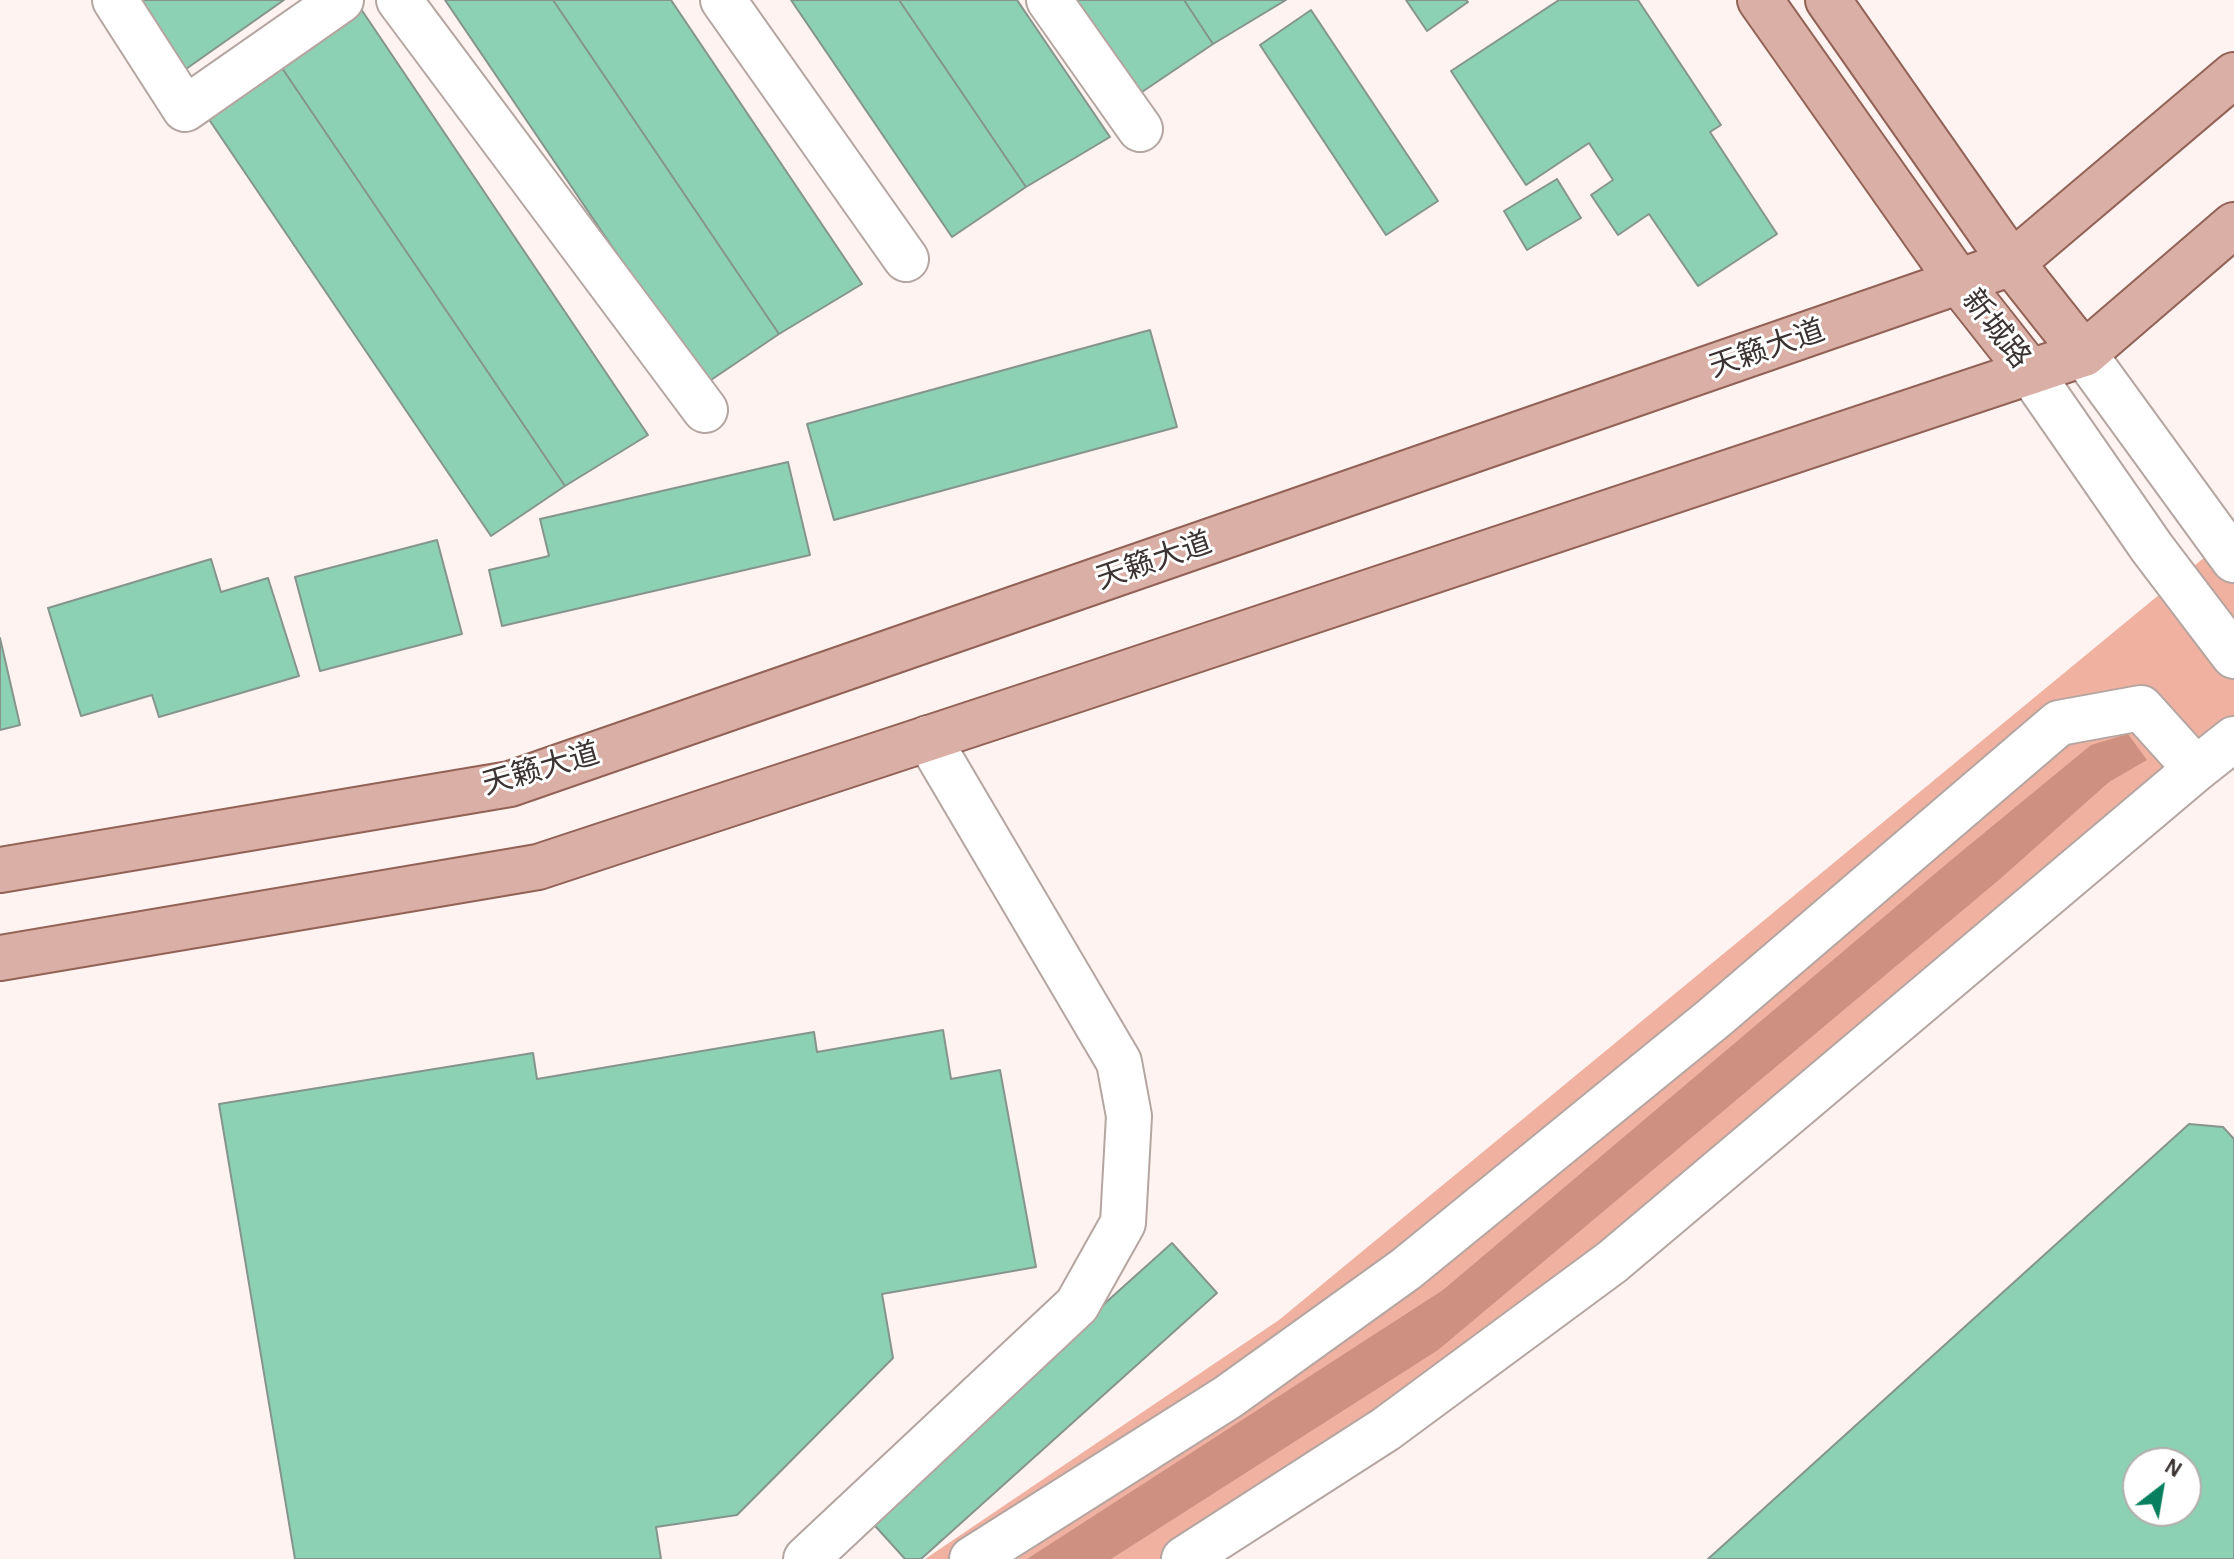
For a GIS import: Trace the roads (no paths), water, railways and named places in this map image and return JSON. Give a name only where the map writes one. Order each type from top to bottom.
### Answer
[{"type":"main road","name":"新城路","points":[[1760,0],[1959,282],[2030,372]]},
{"type":"main road","name":"新城路","points":[[1828,0],[2012,263],[2084,354]]},
{"type":"main road","name":"天籁大道","points":[[0,870],[510,784],[1959,282],[2012,263],[2234,75]]},
{"type":"main road","points":[[0,958],[538,867],[2084,354],[2234,225]]},
{"type":"street","points":[[115,0],[185,109],[341,0]]},
{"type":"street","points":[[399,0],[705,410]]},
{"type":"street","points":[[723,0],[906,259]]},
{"type":"street","points":[[1049,0],[1140,129]]},
{"type":"street","name":"新城路","points":[[2084,354],[2234,560]]},
{"type":"street","name":"新城路","points":[[2030,372],[2152,548],[2234,656]]},
{"type":"street","points":[[972,1559],[1228,1397],[1406,1269],[1714,1018],[2059,723],[2141,708],[2196,769]]},
{"type":"street","points":[[806,1559],[1077,1305],[1123,1223],[1129,1116],[1119,1062],[928,738]]},
{"type":"street","points":[[1184,1559],[1386,1429],[1612,1262],[2234,739]]}]
